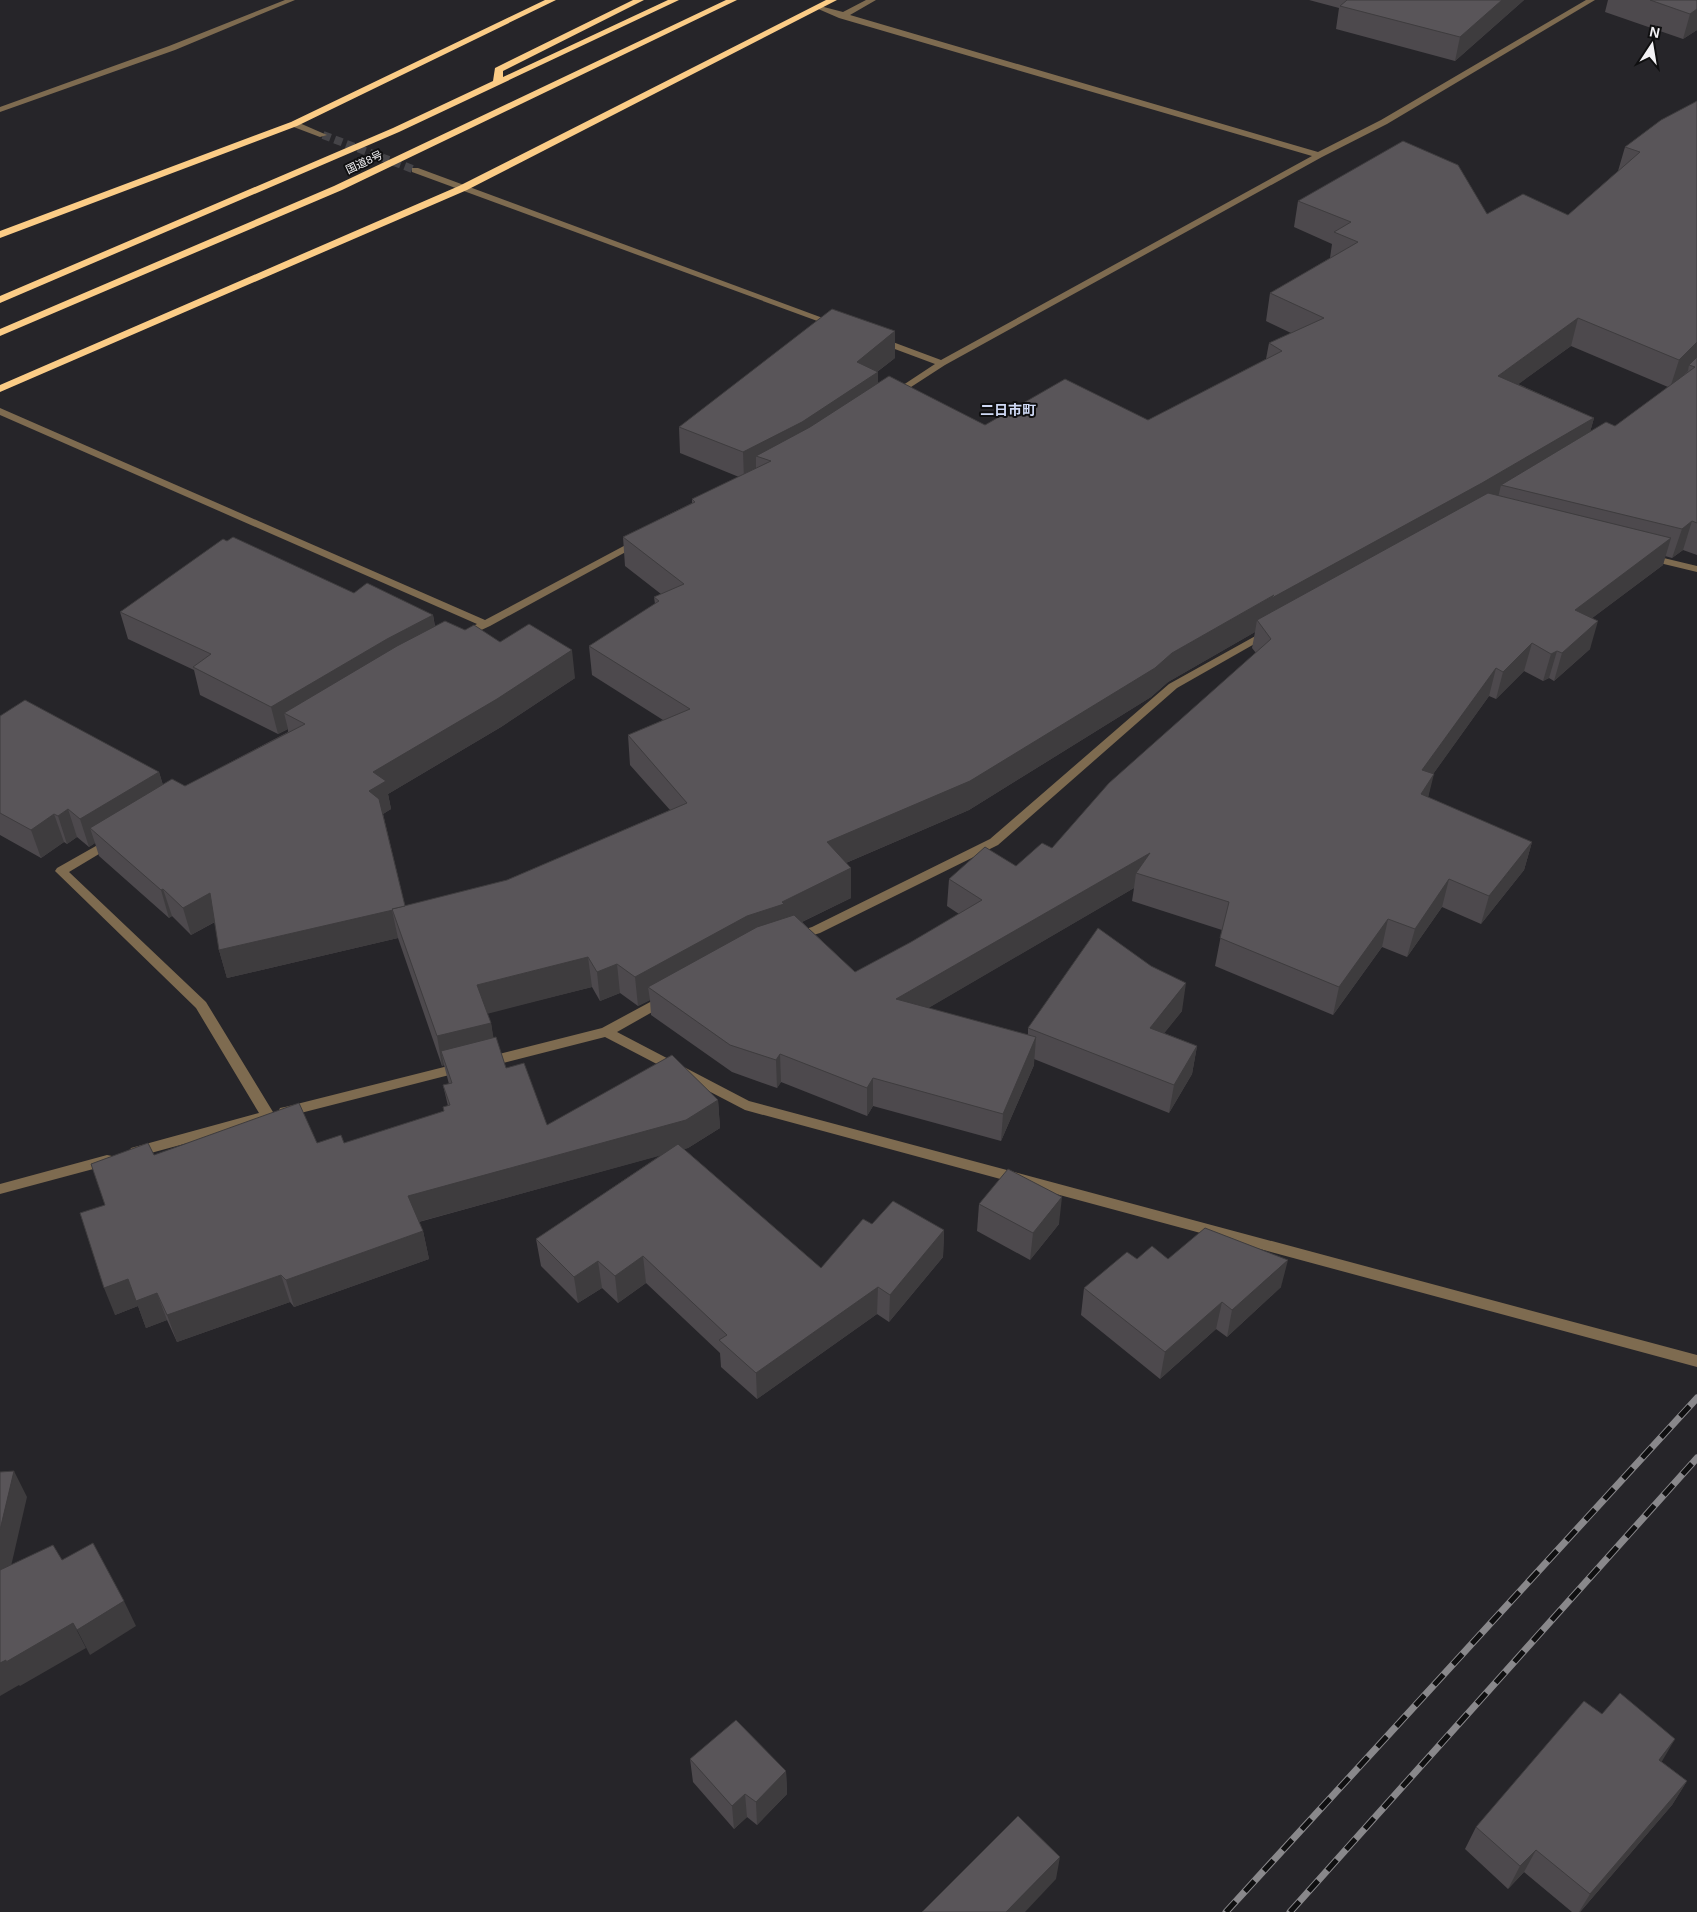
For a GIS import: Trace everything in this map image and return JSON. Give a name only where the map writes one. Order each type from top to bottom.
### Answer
[{"type":"highway","points":[[0,235],[294,124],[552,0]]},
{"type":"highway","points":[[498,83],[498,70],[640,0]]},
{"type":"highway","name":"国道8号","points":[[0,300],[361,146],[674,0]]},
{"type":"highway","name":"国道8号","points":[[0,333],[338,188],[733,0]]},
{"type":"highway","points":[[0,388],[463,188],[833,0]]},
{"type":"street","points":[[0,110],[172,48],[291,0]]},
{"type":"street","points":[[842,16],[872,0]]},
{"type":"street","points":[[886,400],[942,364],[1319,155],[1384,122],[1591,0]]},
{"type":"street","points":[[820,8],[1319,155]]},
{"type":"street","points":[[294,124],[323,135]]},
{"type":"street","points":[[415,170],[841,326]]},
{"type":"street","points":[[868,336],[942,364]]},
{"type":"street","points":[[0,411],[486,624]]},
{"type":"street","points":[[453,641],[650,536]]},
{"type":"street","points":[[1640,556],[1697,569]]},
{"type":"street","points":[[789,939],[816,930],[994,842],[1173,686],[1275,628]]},
{"type":"street","points":[[120,836],[61,871],[201,1005],[268,1116]]},
{"type":"street","points":[[0,1189],[268,1116],[606,1032],[675,994]]},
{"type":"street","points":[[606,1032],[744,1105],[1697,1361]]},
{"type":"building","points":[[1347,0],[1502,0],[1460,37],[1340,6]]},
{"type":"building","points":[[1650,0],[1697,0],[1697,9],[1690,14]]},
{"type":"building","points":[[1697,101],[1697,342],[1679,360],[1578,318],[1498,376],[1594,418],[1482,483],[1270,599],[1274,595],[1172,653],[1155,668],[970,781],[827,842],[851,868],[782,902],[784,904],[747,916],[635,977],[617,964],[597,972],[588,957],[477,985],[491,1023],[437,1036],[392,909],[507,880],[687,803],[628,735],[690,709],[589,646],[659,601],[654,597],[684,584],[623,537],[695,502],[692,499],[771,461],[756,456],[810,427],[889,376],[985,425],[1065,379],[1148,420],[1282,351],[1269,343],[1324,318],[1270,293],[1358,242],[1334,232],[1351,222],[1298,201],[1403,141],[1458,165],[1487,214],[1523,194],[1568,215],[1640,152],[1625,147],[1661,120]]},
{"type":"building","points":[[832,309],[895,331],[857,362],[878,372],[802,422],[743,452],[679,427]]},
{"type":"building","points":[[1697,357],[1697,523],[1692,521],[1682,529],[1501,485],[1606,422],[1615,426],[1695,367],[1689,365]]},
{"type":"building","points":[[1488,493],[1671,538],[1575,610],[1598,621],[1562,653],[1557,651],[1551,654],[1532,643],[1503,672],[1496,668],[1422,770],[1434,774],[1421,794],[1532,842],[1489,896],[1449,879],[1415,929],[1388,919],[1339,987],[1220,938],[1229,902],[1136,873],[1150,853],[896,999],[1036,1037],[1003,1114],[873,1078],[867,1088],[780,1054],[776,1060],[730,1045],[648,987],[757,927],[794,915],[855,972],[911,942],[982,900],[949,879],[985,847],[1016,866],[1042,843],[1052,848],[1109,783],[1271,639],[1257,620]]},
{"type":"building","points":[[233,537],[354,593],[367,583],[433,615],[387,639],[271,707],[193,667],[211,654],[120,612],[223,539],[227,541]]},
{"type":"building","points":[[445,621],[465,630],[474,625],[500,642],[529,624],[572,650],[497,699],[373,772],[386,781],[369,791],[379,799],[405,906],[219,950],[210,893],[183,908],[90,828],[172,779],[185,786],[305,724],[284,713],[397,646]]},
{"type":"building","points":[[25,700],[159,772],[80,819],[68,809],[58,816],[54,814],[31,830],[0,813],[0,716]]},
{"type":"building","points":[[1098,928],[1151,966],[1186,983],[1150,1028],[1197,1046],[1174,1085],[1028,1028]]},
{"type":"building","points":[[496,1037],[506,1068],[524,1063],[547,1125],[672,1055],[718,1100],[686,1120],[408,1196],[423,1231],[286,1280],[281,1275],[167,1315],[157,1293],[136,1301],[128,1279],[104,1288],[80,1213],[105,1205],[91,1164],[148,1143],[154,1155],[299,1103],[317,1143],[341,1135],[344,1143],[444,1111],[443,1107],[450,1105],[443,1085],[452,1083],[441,1051]]},
{"type":"building","points":[[678,1144],[821,1268],[863,1219],[872,1224],[893,1201],[944,1230],[890,1295],[878,1287],[756,1373],[719,1340],[727,1335],[643,1256],[615,1276],[598,1261],[574,1277],[536,1239]]},
{"type":"building","points":[[1008,1169],[1062,1197],[1033,1233],[979,1204]]},
{"type":"building","points":[[1205,1228],[1288,1260],[1232,1310],[1222,1302],[1165,1352],[1084,1288],[1127,1252],[1137,1259],[1152,1246],[1168,1259]]},
{"type":"building","points":[[14,1471],[0,1530],[0,1472]]},
{"type":"building","points":[[93,1543],[124,1601],[77,1630],[73,1623],[6,1662],[6,1660],[0,1663],[0,1570],[53,1545],[62,1560]]},
{"type":"building","points":[[1620,1693],[1675,1739],[1659,1760],[1687,1781],[1590,1894],[1536,1850],[1520,1866],[1476,1827],[1584,1701],[1602,1714]]},
{"type":"building","points":[[736,1720],[786,1771],[756,1802],[745,1794],[732,1806],[690,1759]]},
{"type":"building","points":[[1018,1816],[1060,1857],[1006,1912],[922,1912]]},
{"type":"tunnel","points":[[323,135],[415,170]]},
{"type":"railway","points":[[1226,1912],[1697,1398]]},
{"type":"railway","points":[[1290,1912],[1697,1458]]},
{"type":"district","name":"二日市町","points":[[1008,410]]}]
